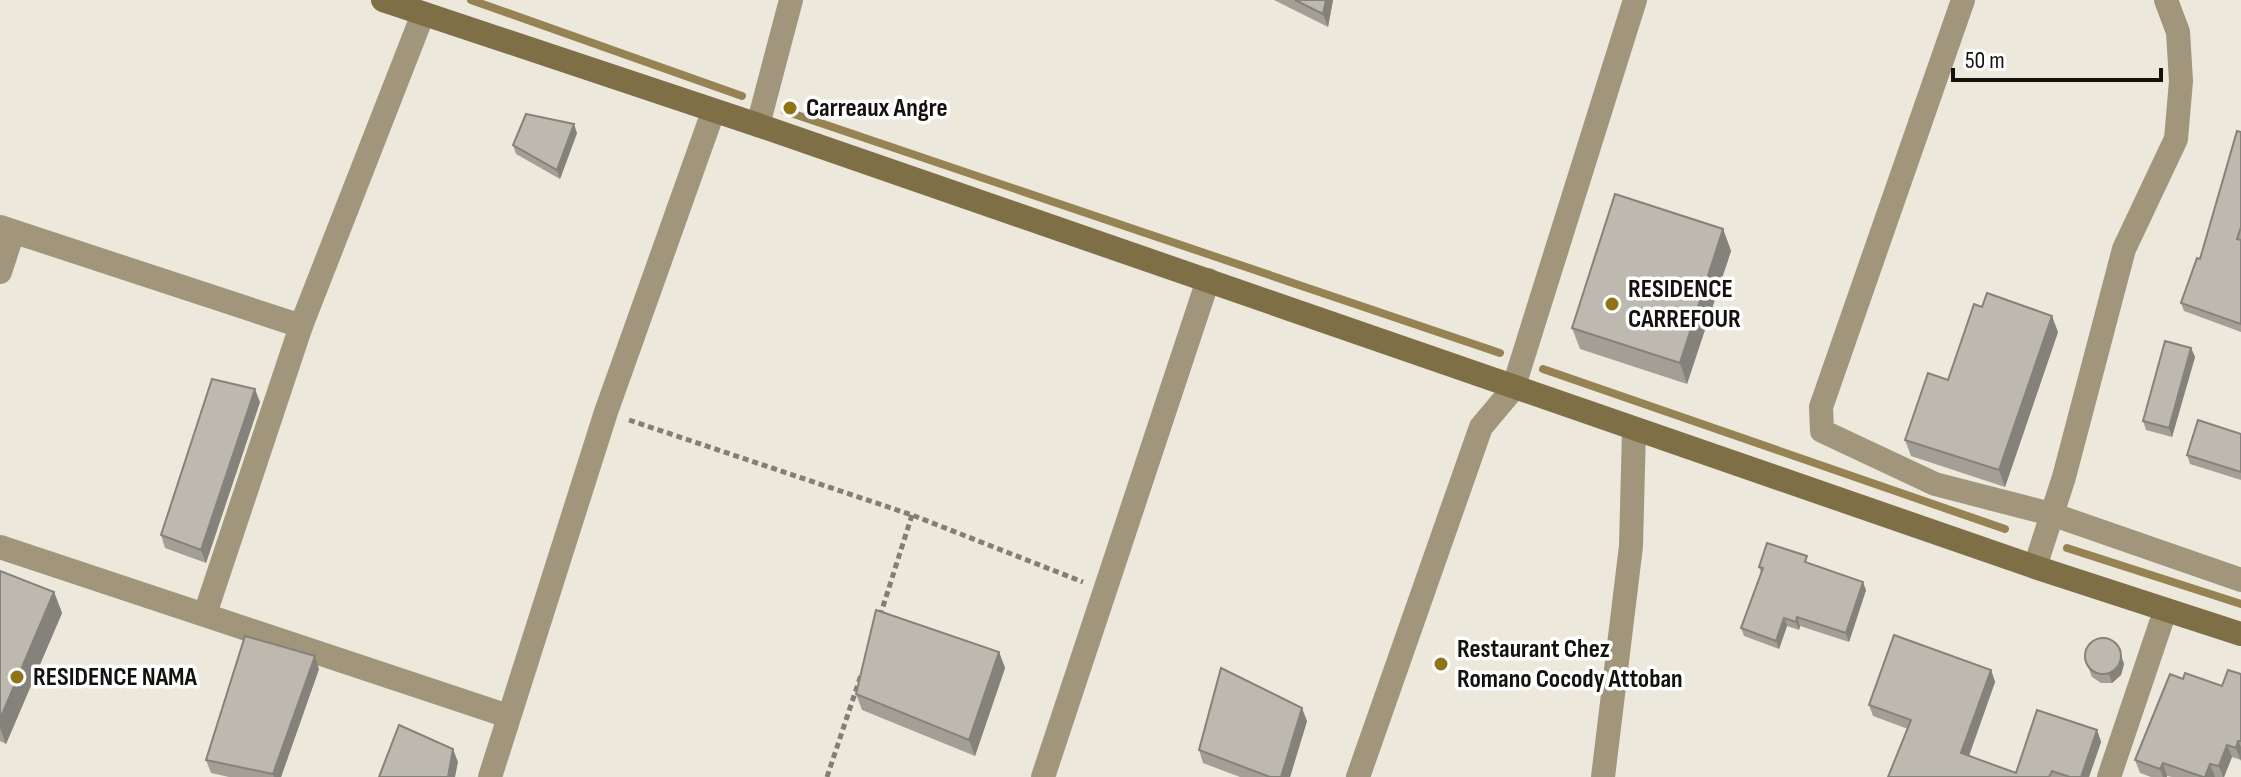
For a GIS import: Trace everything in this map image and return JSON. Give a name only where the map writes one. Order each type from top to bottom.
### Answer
[{"type":"street","points":[[383,0],[758,125],[1513,389],[2165,611],[2241,634]]},
{"type":"street","points":[[758,125],[791,0]]},
{"type":"street","points":[[1358,777],[1481,427],[1513,389],[1635,0]]},
{"type":"street","points":[[1963,0],[1821,407],[1819,425],[1828,436],[1935,484],[2051,514],[2241,580]]},
{"type":"street","points":[[2035,567],[2080,419],[2124,249],[2176,139],[2181,81],[2178,32],[2166,0]]},
{"type":"street","points":[[205,614],[301,326],[423,14]]},
{"type":"street","points":[[490,777],[606,412],[713,112]]},
{"type":"street","points":[[0,272],[7,230],[301,326]]},
{"type":"street","points":[[1043,777],[1208,280]]},
{"type":"street","points":[[1603,777],[1631,546],[1634,430]]},
{"type":"street","points":[[0,547],[508,716]]},
{"type":"street","points":[[2109,777],[2165,611]]},
{"type":"path","points":[[606,412],[912,515],[1106,591]]},
{"type":"path","points":[[877,625],[912,515]]},
{"type":"path","points":[[827,777],[862,671]]},
{"type":"building","points":[[1295,0],[1326,0],[1323,14]]},
{"type":"building","points":[[526,114],[574,124],[557,170],[513,145]]},
{"type":"building","points":[[2237,131],[2241,132],[2241,227],[2237,239],[2241,240],[2241,324],[2181,303],[2197,258],[2200,259]]},
{"type":"building","name":"RESIDENCE CARREFOUR","points":[[1615,194],[1723,229],[1680,363],[1572,328]]},
{"type":"building","points":[[1987,293],[2052,316],[1999,470],[1905,440],[1928,373],[1948,380],[1974,304],[1982,307]]},
{"type":"building","points":[[2165,341],[2191,348],[2169,428],[2143,421]]},
{"type":"building","points":[[212,379],[255,389],[201,550],[161,535]]},
{"type":"building","points":[[2198,420],[2241,434],[2241,472],[2187,455]]},
{"type":"building","points":[[1767,543],[1807,556],[1805,562],[1863,582],[1846,633],[1797,617],[1796,622],[1784,618],[1776,641],[1741,628],[1763,568],[1759,567]]},
{"type":"building","points":[[0,571],[54,592],[0,719]]},
{"type":"building","points":[[876,610],[999,652],[969,740],[856,694]]},
{"type":"building","points":[[1894,635],[1991,670],[1961,753],[2016,773],[2037,710],[2097,730],[2081,777],[2052,771],[2049,777],[1888,777],[1911,720],[1869,705]]},
{"type":"building","points":[[245,636],[315,656],[273,774],[206,760]]},
{"type":"building","points":[[2103,638],[2116,643],[2121,656],[2116,669],[2103,674],[2090,669],[2085,656],[2090,643]]},
{"type":"building","points":[[1221,668],[1302,708],[1281,777],[1270,777],[1199,750]]},
{"type":"building","points":[[2228,670],[2241,674],[2241,741],[2238,741],[2236,748],[2227,745],[2219,766],[2210,764],[2203,777],[2163,763],[2160,769],[2135,760],[2170,674],[2183,679],[2185,673],[2222,686]]},
{"type":"building","points":[[399,725],[453,749],[448,777],[379,777]]},
{"type":"waterway","points":[[471,0],[742,96]]},
{"type":"waterway","points":[[785,111],[1500,353]]},
{"type":"waterway","points":[[1543,369],[2005,529]]},
{"type":"waterway","points":[[2067,548],[2241,604]]},
{"type":"place","name":"Carreaux Angre","points":[[790,108]]},
{"type":"place","name":"RESIDENCE CARREFOUR","points":[[1612,304]]},
{"type":"place","name":"Restaurant Chez Romano Cocody Attoban","points":[[1441,664]]},
{"type":"place","name":"RESIDENCE NAMA","points":[[17,677]]}]
